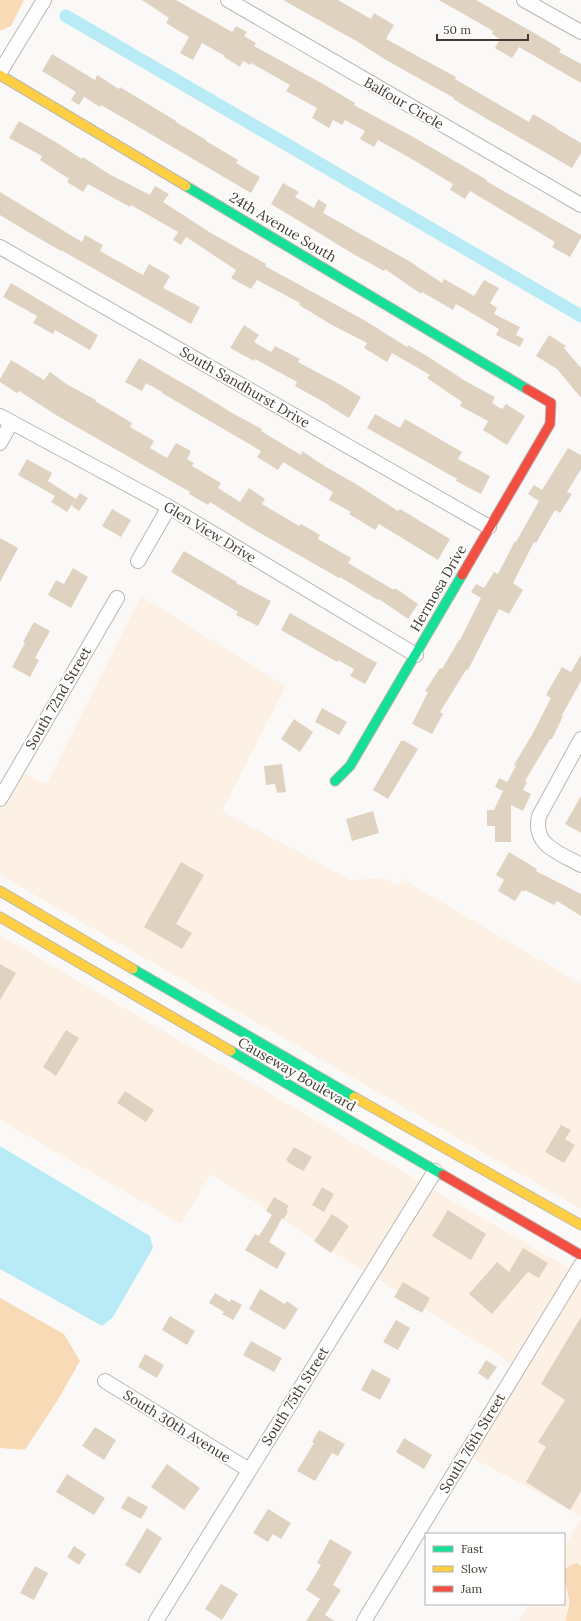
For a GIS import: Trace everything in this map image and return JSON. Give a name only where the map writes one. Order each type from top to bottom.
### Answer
[{"type":"main road","name":"24th Avenue South","points":[[0,75],[551,403]]},
{"type":"main road","name":"Hermosa Drive","points":[[335,781],[350,766],[416,656],[489,527],[550,424],[551,403]]},
{"type":"main road","name":"Causeway Boulevard","points":[[0,891],[336,1087],[581,1225]]},
{"type":"main road","name":"Causeway Boulevard","points":[[0,917],[126,991],[439,1168],[581,1256]]},
{"type":"street","points":[[0,72],[44,0]]},
{"type":"street","name":"Balfour Circle","points":[[228,0],[581,205]]},
{"type":"street","points":[[524,0],[581,32]]},
{"type":"street","name":"South Sandhurst Drive","points":[[0,247],[489,527]]},
{"type":"street","points":[[0,443],[6,420]]},
{"type":"street","name":"Glen View Drive","points":[[6,420],[169,507],[416,656]]},
{"type":"street","points":[[138,560],[169,507]]},
{"type":"street","name":"South 72nd Street","points":[[0,799],[117,598]]},
{"type":"street","points":[[581,740],[538,816],[537,828],[541,841],[552,849],[581,865]]},
{"type":"street","points":[[126,991],[138,972]]},
{"type":"street","name":"South 75th Street","points":[[156,1621],[439,1168]]},
{"type":"street","name":"South 76th Street","points":[[364,1621],[581,1265]]},
{"type":"street","name":"South 30th Avenue","points":[[105,1382],[249,1470]]},
{"type":"shaded area","points":[[0,0],[24,0],[11,26],[0,31]]},
{"type":"shaded area","points":[[141,596],[286,686],[222,811],[351,880],[384,878],[398,886],[402,879],[581,984],[581,1209],[0,875],[0,811],[22,773],[47,784]]},
{"type":"shaded area","points":[[0,935],[421,1182],[365,1272],[211,1174],[181,1224],[0,1120]]},
{"type":"shaded area","points":[[432,1189],[571,1269],[513,1365],[376,1278]]},
{"type":"shaded area","points":[[581,1277],[581,1516],[471,1457]]},
{"type":"shaded area","points":[[0,1298],[64,1334],[80,1361],[59,1398],[25,1450],[0,1448]]},
{"type":"shaded area","points":[[581,1519],[581,1566],[577,1563],[570,1565],[565,1570],[565,1545]]},
{"type":"shaded area","points":[[577,1563],[581,1566],[581,1621],[566,1621],[569,1599],[565,1582],[565,1570],[570,1565]]},
{"type":"shaded area","points":[[565,1586],[569,1600],[566,1621],[519,1621],[528,1605],[565,1605]]},
{"type":"water","points":[[0,1146],[150,1236],[153,1248],[113,1317],[102,1326],[0,1269]]},
{"type":"building","points":[[142,0],[176,0],[232,32],[236,26],[247,32],[244,36],[256,43],[254,46],[323,84],[355,103],[354,105],[417,139],[487,180],[486,181],[581,235],[581,238],[570,257],[552,247],[555,242],[470,191],[465,199],[450,190],[453,184],[410,158],[378,140],[374,147],[360,139],[365,131],[345,120],[342,125],[333,120],[329,128],[312,118],[317,108],[286,91],[290,85],[251,63],[250,65],[243,61],[240,67],[224,57],[225,56],[202,43],[193,60],[180,53],[189,37],[166,23],[169,18]]},
{"type":"building","points":[[283,0],[338,0],[371,19],[374,13],[394,25],[386,39],[456,77],[455,79],[529,122],[533,114],[557,128],[581,143],[581,153],[572,168],[453,99],[454,98],[386,60],[358,42]]},
{"type":"building","points":[[439,0],[476,0],[536,34],[561,49],[559,52],[581,64],[581,83],[519,47],[512,58],[495,48],[500,39],[492,34],[493,31]]},
{"type":"building","points":[[52,54],[95,80],[97,75],[119,89],[120,87],[238,160],[236,163],[260,177],[251,193],[101,105],[100,107],[84,97],[79,105],[71,100],[76,92],[42,71]]},
{"type":"building","points":[[19,121],[82,159],[83,157],[109,174],[150,195],[155,186],[169,194],[163,202],[211,233],[266,264],[265,266],[364,320],[407,347],[408,345],[467,382],[495,397],[492,403],[502,409],[506,404],[525,416],[507,445],[483,430],[488,421],[460,406],[462,402],[427,378],[430,375],[392,353],[387,362],[364,348],[367,343],[332,325],[299,305],[300,303],[257,280],[251,289],[231,278],[236,270],[186,237],[181,245],[173,240],[178,232],[131,205],[130,207],[88,184],[83,192],[67,182],[69,179],[40,160],[42,156],[9,138]]},
{"type":"building","points":[[283,183],[299,192],[295,197],[314,208],[318,199],[327,205],[323,213],[409,261],[442,283],[444,279],[474,296],[484,280],[499,288],[490,303],[497,308],[494,314],[520,327],[516,335],[524,339],[520,347],[496,335],[499,329],[456,304],[453,310],[422,292],[421,294],[385,269],[384,271],[355,255],[271,204]]},
{"type":"building","points":[[0,192],[82,242],[85,235],[103,245],[100,251],[143,275],[149,264],[170,276],[163,288],[200,307],[191,324],[0,215]]},
{"type":"building","points":[[11,283],[98,335],[90,350],[55,330],[53,334],[33,323],[37,316],[3,297]]},
{"type":"building","points":[[244,325],[259,335],[254,342],[271,352],[275,346],[300,359],[298,362],[361,397],[349,418],[295,386],[297,382],[255,359],[254,361],[230,348]]},
{"type":"building","points":[[549,335],[566,346],[564,348],[581,368],[581,398],[557,369],[536,356]]},
{"type":"building","points":[[139,358],[262,429],[261,431],[301,455],[302,451],[398,511],[400,509],[450,539],[438,560],[379,524],[375,530],[349,514],[351,512],[329,500],[333,492],[283,462],[278,470],[257,457],[261,451],[162,392],[146,383],[142,391],[125,382]]},
{"type":"building","points":[[11,360],[44,380],[50,372],[68,385],[96,400],[95,401],[132,423],[130,427],[154,441],[150,448],[167,458],[176,443],[191,451],[187,459],[194,463],[192,466],[221,483],[218,488],[240,502],[249,488],[265,499],[262,504],[299,526],[301,524],[320,535],[318,539],[351,558],[348,563],[394,590],[395,588],[418,604],[408,619],[379,599],[378,600],[248,526],[210,502],[208,505],[189,494],[190,492],[56,415],[19,391],[17,393],[0,382],[0,379]]},
{"type":"building","points":[[375,414],[400,428],[405,419],[462,452],[458,459],[490,476],[481,494],[456,481],[457,479],[367,428]]},
{"type":"building","points":[[568,448],[581,455],[581,469],[567,492],[572,494],[560,513],[555,510],[536,543],[534,542],[513,583],[523,590],[509,614],[499,609],[468,670],[466,670],[440,712],[443,714],[432,734],[412,724],[428,692],[425,691],[440,668],[442,669],[460,640],[481,598],[471,592],[476,584],[484,588],[494,572],[498,574],[515,541],[516,542],[539,501],[528,494],[534,485],[542,490]]},
{"type":"building","points":[[27,459],[52,473],[48,481],[76,499],[80,493],[88,498],[79,511],[72,506],[75,500],[67,512],[51,502],[55,496],[18,475]]},
{"type":"building","points":[[112,509],[131,520],[121,537],[102,526]]},
{"type":"building","points":[[0,538],[18,548],[0,582]]},
{"type":"building","points":[[184,551],[237,582],[236,583],[271,601],[258,626],[236,615],[238,612],[171,572]]},
{"type":"building","points":[[73,568],[88,577],[71,608],[48,595],[56,580],[64,584]]},
{"type":"building","points":[[290,613],[377,663],[365,684],[350,676],[354,669],[338,660],[337,662],[281,630]]},
{"type":"building","points":[[34,622],[50,631],[35,658],[39,660],[30,677],[12,667]]},
{"type":"building","points":[[581,655],[581,681],[562,715],[563,716],[552,739],[550,739],[525,781],[527,782],[523,790],[531,794],[523,811],[511,805],[511,842],[495,842],[495,826],[487,826],[487,810],[494,810],[503,791],[495,787],[499,778],[507,782],[516,766],[514,765],[551,698],[546,695],[562,667],[571,672]]},
{"type":"building","points":[[322,708],[347,722],[339,735],[315,722]]},
{"type":"building","points":[[294,719],[313,732],[300,752],[281,739]]},
{"type":"building","points":[[401,741],[405,741],[418,749],[388,799],[373,790]]},
{"type":"building","points":[[282,764],[286,792],[277,793],[275,784],[266,785],[264,766]]},
{"type":"building","points":[[581,796],[581,833],[565,824]]},
{"type":"building","points":[[373,811],[379,833],[352,841],[346,819]]},
{"type":"building","points":[[509,852],[537,869],[536,871],[581,894],[581,916],[557,901],[554,905],[525,890],[524,892],[522,890],[515,901],[498,891],[504,880],[496,875]]},
{"type":"building","points":[[181,862],[204,875],[176,924],[192,933],[182,949],[144,927]]},
{"type":"building","points":[[0,964],[16,973],[0,1000]]},
{"type":"building","points":[[66,1030],[79,1038],[56,1076],[43,1067]]},
{"type":"building","points":[[125,1091],[154,1110],[146,1122],[117,1103]]},
{"type":"building","points":[[561,1125],[571,1130],[565,1139],[575,1145],[564,1163],[545,1152]]},
{"type":"building","points":[[294,1147],[312,1157],[303,1171],[286,1160]]},
{"type":"building","points":[[322,1187],[334,1194],[324,1212],[312,1205]]},
{"type":"building","points":[[274,1197],[289,1206],[286,1210],[288,1211],[284,1219],[282,1218],[269,1242],[286,1253],[277,1269],[245,1250],[255,1234],[259,1236],[272,1215],[266,1211]]},
{"type":"building","points":[[448,1210],[486,1234],[471,1260],[432,1236]]},
{"type":"building","points":[[332,1214],[349,1226],[331,1253],[314,1241]]},
{"type":"building","points":[[523,1248],[548,1263],[539,1278],[528,1272],[492,1314],[469,1294],[497,1262],[509,1272]]},
{"type":"building","points":[[403,1282],[430,1298],[422,1313],[394,1297]]},
{"type":"building","points":[[260,1289],[285,1304],[287,1301],[298,1309],[285,1330],[249,1309]]},
{"type":"building","points":[[215,1293],[230,1302],[231,1299],[242,1305],[233,1320],[222,1314],[224,1312],[209,1303]]},
{"type":"building","points":[[170,1316],[195,1331],[187,1345],[162,1330]]},
{"type":"building","points":[[581,1317],[581,1491],[570,1510],[526,1482],[546,1447],[538,1442],[565,1400],[541,1384]]},
{"type":"building","points":[[396,1320],[410,1328],[398,1350],[383,1342]]},
{"type":"building","points":[[251,1341],[282,1358],[274,1372],[243,1355]]},
{"type":"building","points":[[145,1354],[164,1365],[157,1378],[138,1367]]},
{"type":"building","points":[[486,1360],[497,1367],[488,1380],[478,1373]]},
{"type":"building","points":[[372,1369],[391,1379],[380,1400],[361,1390]]},
{"type":"building","points":[[95,1427],[116,1440],[104,1460],[82,1446]]},
{"type":"building","points":[[319,1430],[345,1444],[338,1456],[332,1453],[315,1481],[297,1471],[314,1443],[312,1442]]},
{"type":"building","points":[[404,1438],[432,1455],[424,1469],[396,1452]]},
{"type":"building","points":[[167,1464],[200,1488],[184,1510],[151,1487]]},
{"type":"building","points":[[67,1474],[105,1498],[94,1515],[56,1492]]},
{"type":"building","points":[[128,1496],[148,1507],[141,1519],[121,1508]]},
{"type":"building","points":[[268,1509],[291,1523],[281,1539],[273,1534],[268,1542],[253,1533]]},
{"type":"building","points":[[147,1528],[162,1538],[140,1574],[125,1565]]},
{"type":"building","points":[[330,1539],[352,1552],[333,1585],[341,1590],[325,1615],[335,1621],[306,1621],[320,1599],[306,1590],[321,1565],[317,1563]]},
{"type":"building","points":[[74,1546],[86,1554],[79,1565],[67,1557]]},
{"type":"building","points":[[35,1566],[48,1573],[34,1600],[20,1593]]},
{"type":"building","points":[[221,1584],[238,1594],[222,1620],[205,1609]]},
{"type":"waterway","points":[[66,16],[581,316]]},
{"type":"traffic: fast","points":[[186,186],[527,389]]},
{"type":"traffic: fast","points":[[335,781],[350,766],[462,575]]},
{"type":"traffic: fast","points":[[133,969],[354,1097]]},
{"type":"traffic: fast","points":[[231,1051],[443,1175]]},
{"type":"traffic: slow","points":[[0,75],[186,186]]},
{"type":"traffic: slow","points":[[0,891],[133,969]]},
{"type":"traffic: slow","points":[[0,917],[231,1051]]},
{"type":"traffic: slow","points":[[354,1097],[581,1225]]},
{"type":"traffic: jam","points":[[462,575],[550,424],[551,403],[527,389]]},
{"type":"traffic: jam","points":[[443,1175],[581,1255]]}]
